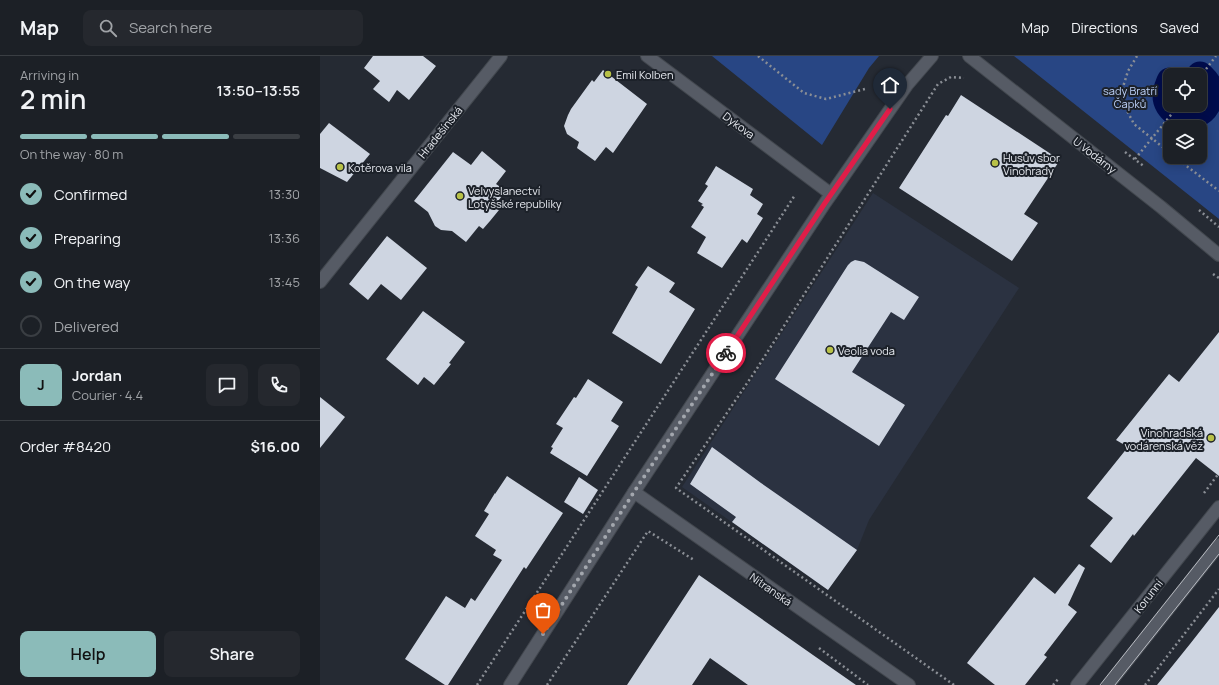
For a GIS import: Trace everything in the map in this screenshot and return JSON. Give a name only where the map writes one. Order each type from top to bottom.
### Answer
[{"type":"street","name":"Hradešínská","points":[[320,282],[500,56]]},
{"type":"street","name":"Dykova","points":[[647,56],[831,194]]},
{"type":"street","points":[[510,685],[634,492],[831,194],[907,85],[932,56]]},
{"type":"street","name":"U Vodárny","points":[[969,56],[1161,207],[1219,255]]},
{"type":"street","name":"Nitranská","points":[[634,492],[909,685]]},
{"type":"street","name":"Korunní","points":[[1077,685],[1219,506]]},
{"type":"street","points":[[1108,685],[1219,545]]},
{"type":"path","points":[[758,56],[804,93],[826,99],[865,89]]},
{"type":"path","points":[[1133,56],[1137,57],[1128,71],[1123,87],[1123,103],[1134,124],[1163,148]]},
{"type":"path","points":[[1207,68],[1216,56]]},
{"type":"path","points":[[954,685],[676,488],[756,370],[938,84],[951,77],[964,77],[969,81]]},
{"type":"path","points":[[1135,160],[1172,112]]},
{"type":"path","points":[[1184,164],[1219,191]]},
{"type":"path","points":[[477,685],[795,195]]},
{"type":"path","points":[[1215,478],[1219,473]]},
{"type":"path","points":[[547,685],[648,531]]},
{"type":"path","points":[[1144,685],[1219,589]]},
{"type":"shaded area","points":[[873,193],[1019,288],[869,520],[857,550],[828,590],[682,487]]},
{"type":"green space","points":[[712,56],[879,56],[869,68],[822,145]]},
{"type":"green space","name":"sady Bratří Čapků","points":[[1014,56],[1219,56],[1219,219]]},
{"type":"building","points":[[373,56],[423,56],[436,66],[409,100],[397,90],[389,102],[373,89],[380,81],[364,68]]},
{"type":"building","points":[[603,70],[647,104],[613,153],[606,147],[595,161],[577,148],[579,142],[567,134],[564,126],[571,109],[592,80],[594,82]]},
{"type":"building","points":[[961,95],[1060,160],[1024,214],[1038,223],[1012,261],[899,188],[946,115],[948,116]]},
{"type":"building","name":"Kotěrova vila","points":[[329,123],[370,154],[347,182],[320,168],[320,134]]},
{"type":"building","name":"Velvyslanectví Lotyšské republiky","points":[[482,151],[506,171],[496,184],[506,191],[494,206],[499,210],[483,229],[479,226],[466,242],[452,231],[441,230],[435,226],[428,212],[414,201],[453,152],[471,165]]},
{"type":"building","points":[[716,166],[753,189],[750,195],[763,204],[757,214],[763,218],[747,243],[742,239],[722,268],[697,253],[706,237],[691,227],[704,207],[701,205],[703,204],[698,201],[708,186],[705,184]]},
{"type":"building","points":[[387,236],[427,268],[401,300],[381,284],[368,300],[349,284]]},
{"type":"building","name":"Veolia voda","points":[[855,260],[864,262],[919,297],[904,320],[891,312],[852,372],[905,405],[879,446],[775,379],[848,265]]},
{"type":"building","points":[[648,266],[675,283],[669,292],[695,309],[661,364],[612,333],[638,287],[635,285]]},
{"type":"building","points":[[423,311],[465,342],[449,363],[451,364],[434,385],[424,377],[418,385],[386,359]]},
{"type":"building","points":[[1219,332],[1219,476],[1196,458],[1111,563],[1090,546],[1113,518],[1087,498],[1128,447],[1116,440],[1169,374],[1179,382]]},
{"type":"building","points":[[588,379],[623,402],[611,421],[619,426],[587,476],[550,453],[553,448],[551,447],[563,428],[556,424],[574,397],[576,398]]},
{"type":"building","points":[[320,397],[345,417],[320,448]]},
{"type":"building","points":[[712,447],[857,550],[828,590],[732,522],[736,517],[690,484]]},
{"type":"building","points":[[507,476],[563,513],[526,569],[524,567],[448,685],[445,685],[405,659],[446,596],[465,608],[471,598],[475,601],[502,560],[493,555],[496,550],[475,536],[489,514],[484,511]]},
{"type":"building","points":[[579,477],[598,490],[583,514],[564,502]]},
{"type":"building","points":[[1079,564],[1085,568],[1068,605],[1077,612],[1044,655],[1047,657],[1025,685],[995,685],[967,663],[1034,577],[1055,594]]},
{"type":"building","points":[[699,575],[856,685],[748,685],[710,658],[692,685],[627,685]]},
{"type":"building","points":[[1219,607],[1219,685],[1157,685],[1190,644]]},
{"type":"waterway","points":[[1207,83],[1210,95],[1207,105]]},
{"type":"waterway","points":[[1176,112],[1185,116],[1195,115],[1200,112]]},
{"type":"tram line","points":[[1100,685],[1219,535]]},
{"type":"tram line","points":[[1115,685],[1219,554]]},
{"type":"way so far","points":[[543,634],[634,492],[726,353]]},
{"type":"place","name":"Emil Kolben","points":[[608,74]]},
{"type":"place","name":"Husův sbor Vinohrady","points":[[995,163]]},
{"type":"place","name":"Kotěrova vila","points":[[340,167]]},
{"type":"place","name":"Velvyslanectví Lotyšské republiky","points":[[460,196]]},
{"type":"place","name":"Veolia voda","points":[[830,350]]},
{"type":"place","name":"Vinohradská vodárenská věž","points":[[1211,438]]},
{"type":"route","points":[[726,353],[825,203],[890,109]]}]
